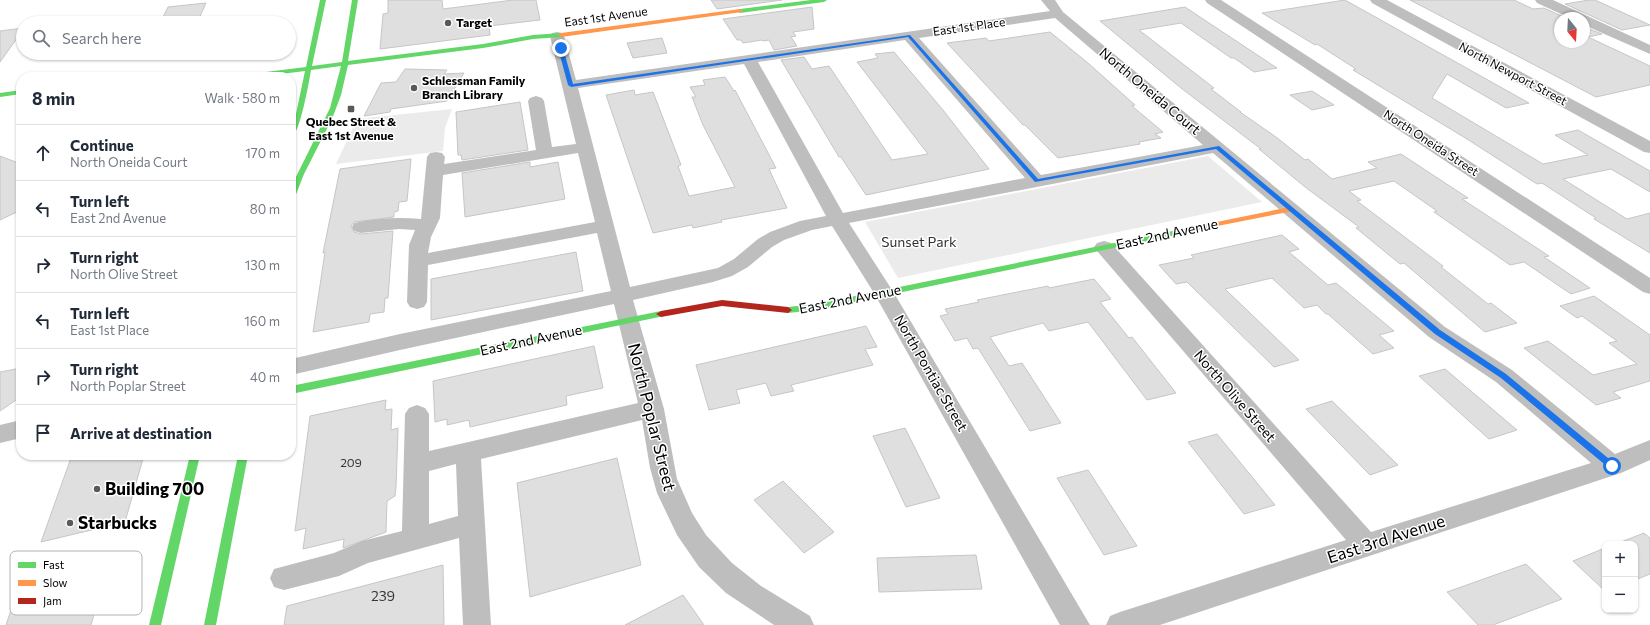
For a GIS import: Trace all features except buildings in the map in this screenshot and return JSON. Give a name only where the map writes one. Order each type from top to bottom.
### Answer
[{"type":"street","points":[[296,122],[309,69],[323,0]]},
{"type":"street","points":[[296,184],[302,169],[333,110],[339,92],[355,0]]},
{"type":"street","name":"East 1st Avenue","points":[[284,72],[483,46],[533,37],[557,36],[777,3],[824,0]]},
{"type":"street","name":"North Oneida Street","points":[[1212,0],[1650,287]]},
{"type":"street","name":"North Newport Street","points":[[1377,0],[1650,148]]},
{"type":"street","points":[[1542,0],[1568,12]]},
{"type":"street","name":"East 1st Place","points":[[571,85],[910,36],[1053,7]]},
{"type":"street","name":"North Oneida Court","points":[[1053,7],[1217,148],[1437,332],[1504,376],[1612,466]]},
{"type":"street","points":[[1590,23],[1650,50]]},
{"type":"street","points":[[557,36],[571,85],[621,296]]},
{"type":"street","points":[[910,36],[1037,181]]},
{"type":"street","name":"North Pontiac Street","points":[[749,59],[837,218],[884,293],[1076,625]]},
{"type":"street","points":[[0,95],[16,93]]},
{"type":"street","points":[[536,101],[545,154]]},
{"type":"street","points":[[417,302],[419,245],[431,218],[436,164],[545,154],[586,147]]},
{"type":"street","name":"East 2nd Avenue","points":[[296,366],[400,342],[713,276],[725,272],[741,263],[765,242],[783,233],[807,225],[837,218],[1217,148]]},
{"type":"street","name":"East 2nd Avenue","points":[[296,390],[694,307],[722,304],[767,309],[800,309],[1290,209]]},
{"type":"street","points":[[361,228],[399,224],[427,225]]},
{"type":"street","points":[[418,261],[604,226]]},
{"type":"street","name":"North Olive Street","points":[[1104,247],[1367,546]]},
{"type":"street","name":"North Poplar Street","points":[[621,296],[652,410],[665,480],[686,528],[712,562],[726,576],[762,603],[800,625]]},
{"type":"street","points":[[417,464],[652,410]]},
{"type":"street","points":[[415,539],[418,414]]},
{"type":"street","points":[[0,434],[16,430]]},
{"type":"street","name":"East 3rd Avenue","points":[[1120,625],[1612,466],[1650,450]]},
{"type":"street","points":[[468,452],[477,625]]},
{"type":"street","points":[[155,625],[194,460]]},
{"type":"street","points":[[210,625],[242,460]]},
{"type":"street","points":[[284,578],[339,564],[362,554],[471,524]]},
{"type":"green space","points":[[452,109],[445,128],[443,151],[336,164],[357,119]]},
{"type":"green space","name":"Sunset Park","points":[[1208,156],[1262,202],[898,278],[865,222]]},
{"type":"traffic: fast","points":[[296,122],[323,0]]},
{"type":"traffic: fast","points":[[296,184],[333,108],[347,54],[355,0]]},
{"type":"traffic: fast","points":[[740,11],[824,0]]},
{"type":"traffic: fast","points":[[281,72],[483,46],[533,37],[561,35]]},
{"type":"traffic: fast","points":[[0,95],[16,93]]},
{"type":"traffic: fast","points":[[788,310],[816,307],[1202,227]]},
{"type":"traffic: fast","points":[[296,389],[661,314]]},
{"type":"traffic: fast","points":[[155,625],[194,460]]},
{"type":"traffic: fast","points":[[210,625],[242,460]]},
{"type":"traffic: slow","points":[[561,35],[740,11]]},
{"type":"traffic: slow","points":[[1202,227],[1290,209]]},
{"type":"traffic: jam","points":[[661,314],[722,303],[788,310]]},
{"type":"place","name":"Target","points":[[448,23]]},
{"type":"place","name":"Schlessman Family Branch Library","points":[[414,88]]},
{"type":"place","name":"Quebec Street & East 1st Avenue","points":[[351,109]]},
{"type":"place","name":"Building 700","points":[[97,489]]},
{"type":"place","name":"Starbucks","points":[[70,523]]},
{"type":"route","points":[[561,48],[571,85],[910,36],[1037,181],[1217,148],[1437,332],[1504,376],[1612,466]]}]
